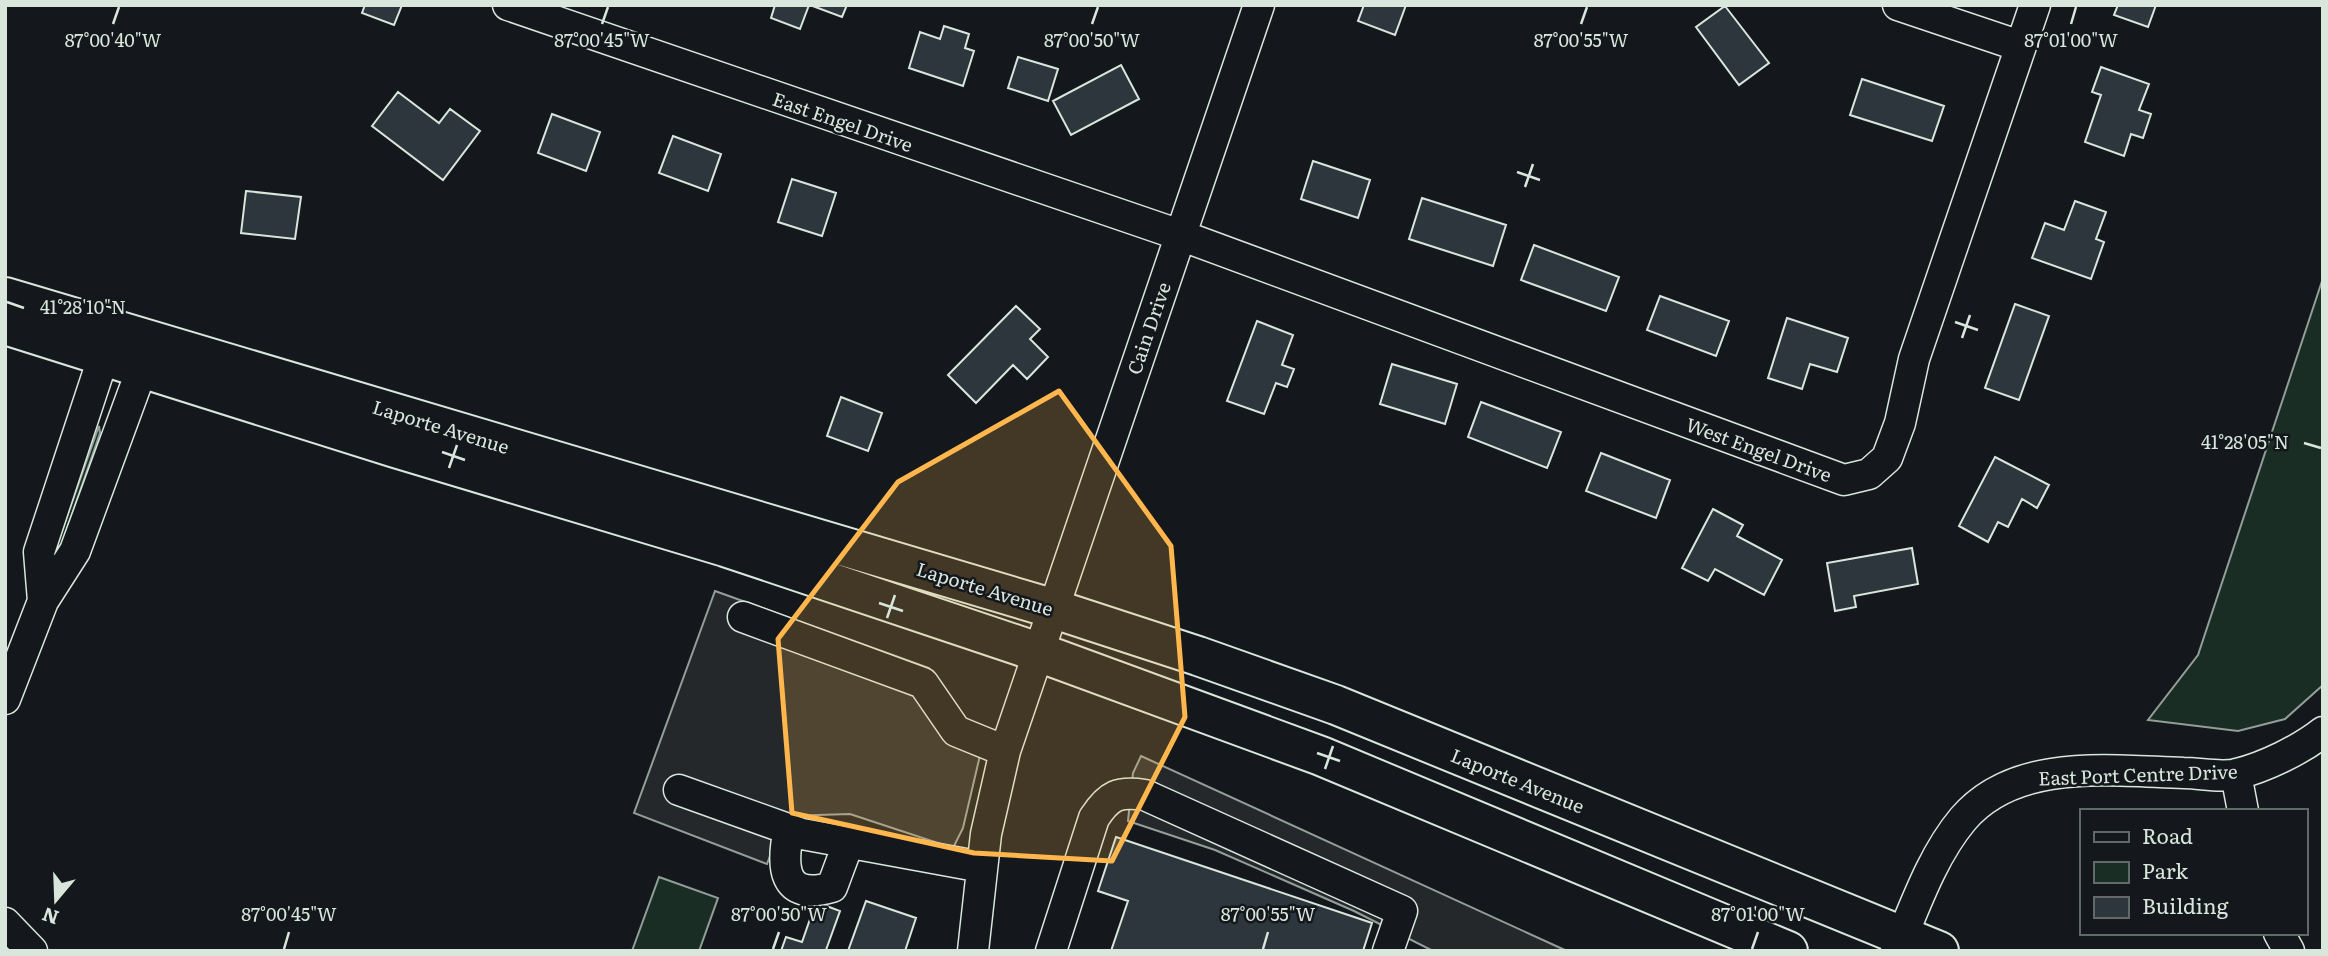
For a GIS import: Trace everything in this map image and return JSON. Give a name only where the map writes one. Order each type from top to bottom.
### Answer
[{"type":"main road","name":"Laporte Avenue","points":[[5,297],[108,342],[1051,608],[1198,656],[1336,705],[1899,943],[1939,951]]},
{"type":"main road","name":"Laporte Avenue","points":[[5,325],[108,342]]},
{"type":"main road","name":"Laporte Avenue","points":[[148,354],[395,448],[725,547],[1038,652],[1321,756],[1788,951]]},
{"type":"street","name":"East Engel Drive","points":[[508,5],[1180,235]]},
{"type":"street","name":"Cain Drive","points":[[973,951],[982,867],[1005,751],[1051,608],[1258,5]]},
{"type":"street","points":[[1898,5],[2020,46]]},
{"type":"street","name":"West Engel Drive","points":[[1180,235],[1844,480],[1869,474],[1887,458],[1900,423],[1914,359],[2035,5]]},
{"type":"street","points":[[43,601],[39,552],[108,342]]},
{"type":"street","points":[[5,699],[43,601],[75,551],[148,354]]},
{"type":"street","points":[[743,617],[923,683],[956,731],[1005,751]]},
{"type":"street","name":"East Port Centre Drive","points":[[1899,943],[1942,845],[1965,816],[1994,792],[2033,776],[2069,773],[2236,775],[2302,747],[2323,732]]},
{"type":"street","points":[[2236,775],[2243,809]]},
{"type":"street","points":[[679,790],[789,829],[848,844],[982,867]]},
{"type":"street","points":[[1051,951],[1094,818],[1107,798],[1123,791],[1145,795],[1402,911],[1388,951]]},
{"type":"street","points":[[789,829],[783,858],[787,874],[798,887],[815,892],[832,887],[848,844]]},
{"type":"street","points":[[5,923],[32,951]]},
{"type":"street","points":[[2280,935],[2289,951]]},
{"type":"highlighted area","points":[[1059,391],[1171,546],[1185,717],[1112,861],[974,853],[792,813],[778,639],[898,482]]},
{"type":"green space","points":[[2323,278],[2323,685],[2285,719],[2238,731],[2148,720],[2198,655]]},
{"type":"green space","points":[[99,426],[100,433],[57,558],[53,556]]},
{"type":"green space","points":[[659,877],[718,898],[699,951],[632,951]]},
{"type":"shaded area","points":[[715,591],[929,668],[973,730],[985,734],[963,828],[953,848],[850,814],[785,816],[767,864],[634,813]]},
{"type":"shaded area","points":[[1141,756],[1567,951],[1433,951],[1354,911],[1215,850],[1128,821],[1133,773]]},
{"type":"building","points":[[365,5],[402,5],[394,25],[362,13]]},
{"type":"building","points":[[775,5],[809,5],[800,29],[771,18]]},
{"type":"building","points":[[810,5],[847,5],[842,17]]},
{"type":"building","points":[[1364,5],[1406,5],[1395,35],[1358,21]]},
{"type":"building","points":[[2118,5],[2156,5],[2148,27],[2114,15]]},
{"type":"building","points":[[1725,6],[1769,63],[1739,85],[1696,27]]},
{"type":"building","points":[[944,26],[969,34],[965,48],[974,51],[963,86],[909,68],[920,32],[940,39]]},
{"type":"building","points":[[1018,57],[1058,69],[1048,101],[1008,88]]},
{"type":"building","points":[[1121,65],[1139,99],[1071,135],[1053,101]]},
{"type":"building","points":[[2101,67],[2149,84],[2139,110],[2151,114],[2143,138],[2131,134],[2124,156],[2085,142],[2101,95],[2092,92]]},
{"type":"building","points":[[1862,79],[1944,106],[1932,141],[1850,115]]},
{"type":"building","points":[[398,92],[439,123],[450,109],[480,131],[443,180],[372,126]]},
{"type":"building","points":[[552,114],[600,132],[586,171],[538,153]]},
{"type":"building","points":[[673,136],[721,154],[708,191],[659,173]]},
{"type":"building","points":[[1313,161],[1370,180],[1358,218],[1301,199]]},
{"type":"building","points":[[792,179],[836,193],[822,236],[778,222]]},
{"type":"building","points":[[246,191],[301,197],[295,239],[241,233]]},
{"type":"building","points":[[1422,198],[1506,225],[1493,266],[1409,239]]},
{"type":"building","points":[[2075,201],[2106,212],[2096,239],[2104,242],[2091,279],[2032,258],[2045,223],[2064,230]]},
{"type":"building","points":[[1534,245],[1619,277],[1606,311],[1521,280]]},
{"type":"building","points":[[1660,296],[1729,321],[1716,356],[1647,330]]},
{"type":"building","points":[[2015,304],[2049,316],[2019,400],[1985,388]]},
{"type":"building","points":[[1016,306],[1040,329],[1030,339],[1048,357],[1027,379],[1013,365],[976,403],[948,375]]},
{"type":"building","points":[[1787,318],[1848,338],[1837,372],[1810,364],[1802,389],[1768,378]]},
{"type":"building","points":[[1257,321],[1293,335],[1282,365],[1294,369],[1287,387],[1276,383],[1264,414],[1227,401]]},
{"type":"building","points":[[1392,364],[1457,384],[1445,424],[1380,404]]},
{"type":"building","points":[[841,397],[882,413],[868,451],[827,436]]},
{"type":"building","points":[[1481,402],[1561,432],[1547,468],[1468,437]]},
{"type":"building","points":[[1601,453],[1670,480],[1656,518],[1586,491]]},
{"type":"building","points":[[1995,457],[2049,485],[2037,508],[2022,499],[2008,527],[1998,522],[1988,542],[1959,526]]},
{"type":"building","points":[[1713,509],[1743,525],[1737,536],[1782,560],[1764,595],[1715,569],[1708,581],[1682,568]]},
{"type":"building","points":[[1912,548],[1918,584],[1854,596],[1856,607],[1835,611],[1827,563]]},
{"type":"building","points":[[1116,837],[1372,923],[1363,951],[1111,951],[1128,901],[1098,891]]},
{"type":"building","points":[[866,901],[916,918],[905,951],[848,951]]},
{"type":"building","points":[[816,902],[840,911],[826,950],[829,951],[781,951],[786,937],[802,942]]}]
